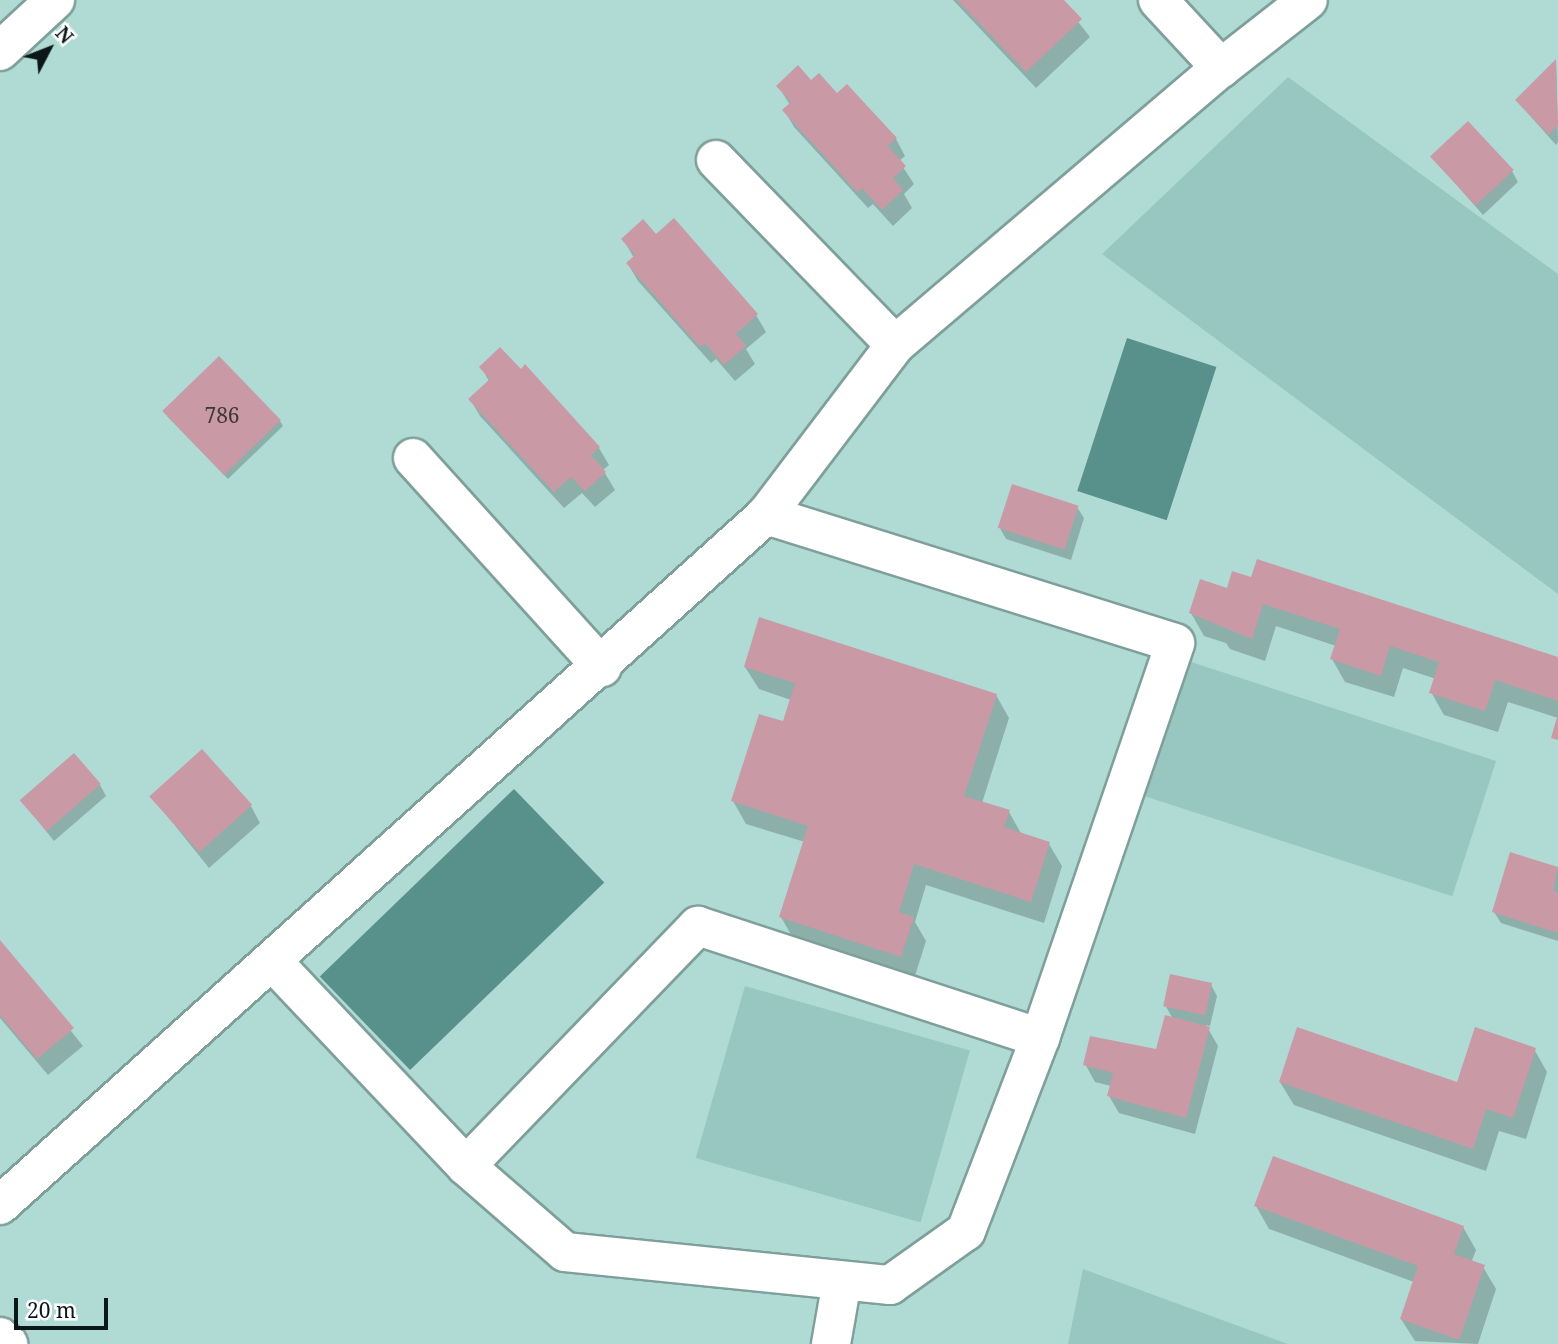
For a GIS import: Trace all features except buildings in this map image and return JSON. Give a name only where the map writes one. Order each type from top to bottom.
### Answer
[{"type":"street","points":[[0,51],[55,0]]},
{"type":"street","points":[[1158,0],[1221,68]]},
{"type":"street","points":[[0,1205],[274,963],[766,515],[895,345],[1221,68],[1308,0]]},
{"type":"street","points":[[716,160],[895,345]]},
{"type":"street","points":[[413,458],[602,667]]},
{"type":"street","points":[[274,963],[466,1166],[565,1252],[890,1285],[966,1231],[1040,1038],[1175,643],[766,515]]},
{"type":"street","points":[[466,1166],[698,926],[1040,1038]]},
{"type":"street","points":[[831,1344],[842,1281]]},
{"type":"street","points":[[0,1337],[8,1344]]},
{"type":"shaded area","points":[[0,0],[1558,0],[1558,1344],[0,1344]]},
{"type":"shaded area","points":[[1288,77],[1558,274],[1558,594],[1102,254]]},
{"type":"shaded area","points":[[1127,338],[1216,367],[1167,520],[1077,491]]},
{"type":"shaded area","points":[[1188,661],[1496,761],[1452,896],[1144,796]]},
{"type":"shaded area","points":[[514,789],[604,883],[410,1070],[320,977]]},
{"type":"shaded area","points":[[745,986],[970,1050],[921,1223],[696,1158]]},
{"type":"shaded area","points":[[1083,1269],[1288,1344],[1068,1344]]}]
